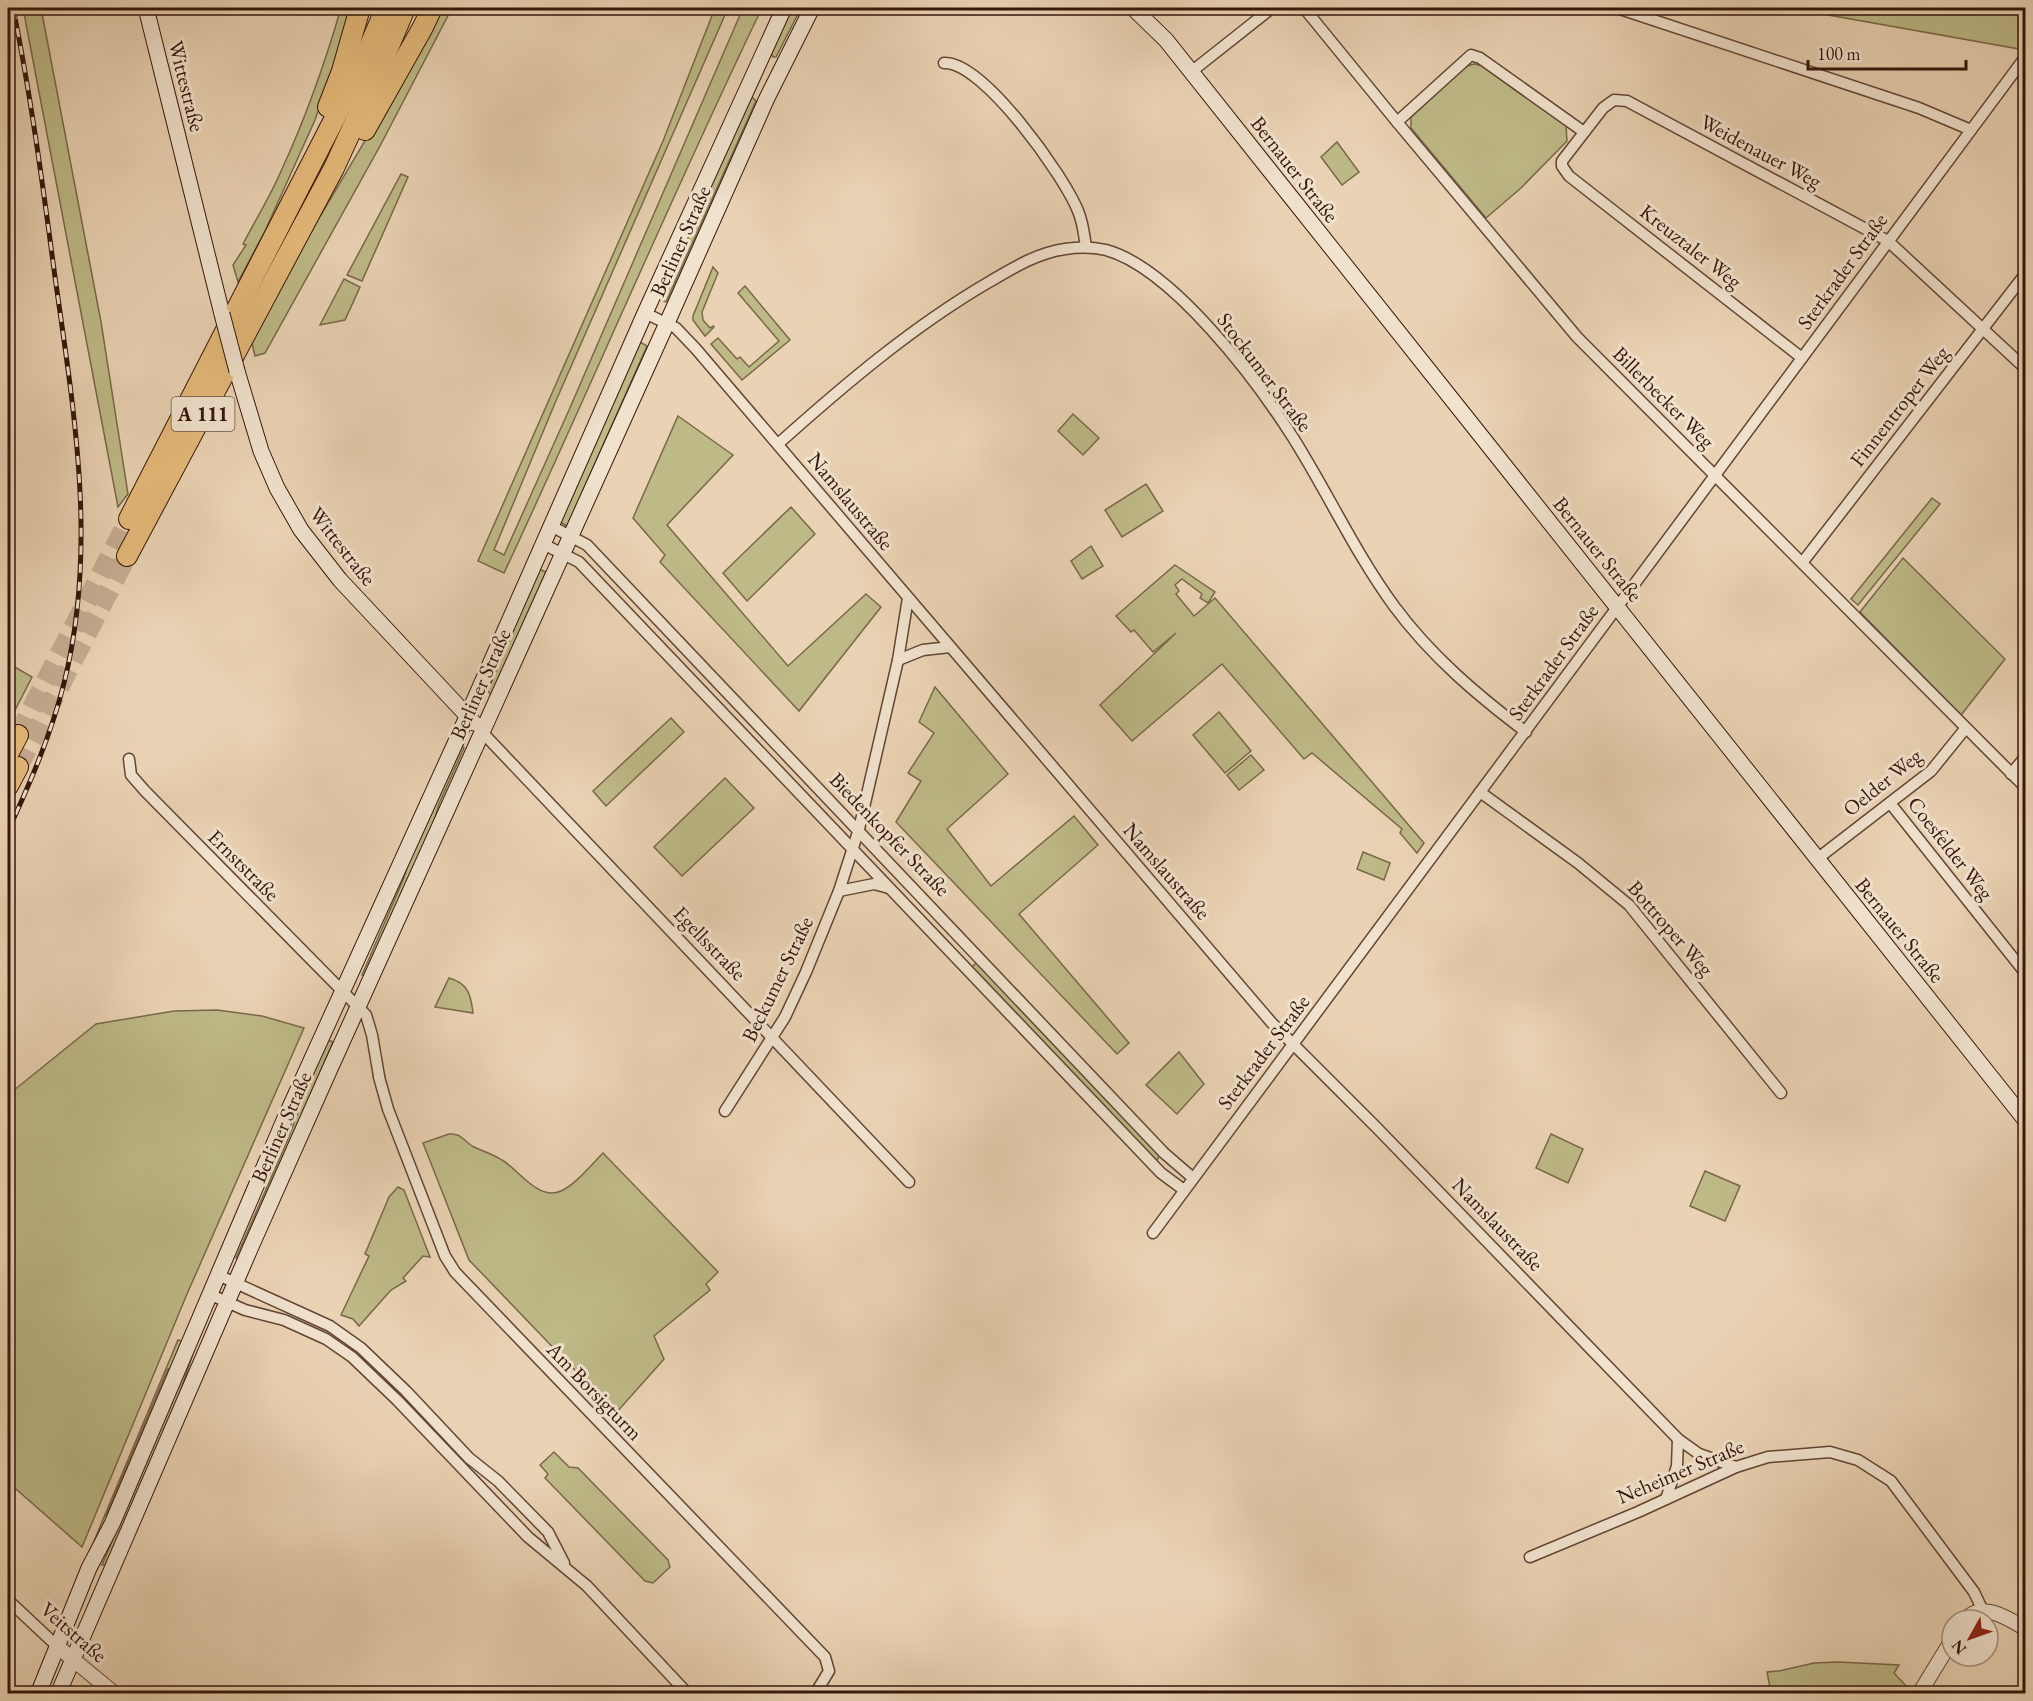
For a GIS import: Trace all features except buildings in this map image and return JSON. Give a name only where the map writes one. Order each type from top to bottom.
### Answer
[{"type":"highway","points":[[314,155],[315,140],[342,71],[360,8]]},
{"type":"highway","name":"A 111","points":[[129,519],[357,73],[386,8]]},
{"type":"highway","name":"A 111","points":[[128,556],[333,168],[405,8]]},
{"type":"highway","points":[[333,168],[349,158],[432,8]]},
{"type":"highway","points":[[8,786],[18,735]]},
{"type":"main road","name":"Wittestraße","points":[[146,8],[237,371],[261,451],[277,488],[301,530],[340,580],[482,732]]},
{"type":"main road","name":"Berliner Straße","points":[[38,1694],[89,1568],[112,1524],[281,1129],[468,717],[645,313],[783,8]]},
{"type":"main road","name":"Berliner Straße","points":[[58,1694],[235,1282],[668,323],[766,98],[812,8]]},
{"type":"main road","name":"Bernauer Straße","points":[[1133,8],[1159,32],[2025,1121]]},
{"type":"main road","name":"Berliner Straße","points":[[193,1381],[190,1370],[204,1334],[195,1329]]},
{"type":"main road","points":[[89,1568],[108,1576]]},
{"type":"street","points":[[1191,72],[1272,8]]},
{"type":"street","name":"Billerbecker Weg","points":[[1304,8],[1396,122],[1577,337],[2025,788]]},
{"type":"street","points":[[1617,8],[1919,108],[1971,130]]},
{"type":"street","points":[[1396,122],[1472,55],[1480,58],[1584,132]]},
{"type":"street","name":"Sterkrader Straße","points":[[1153,1233],[1888,241],[1971,130],[2021,70],[2025,56]]},
{"type":"street","points":[[944,63],[956,65],[975,78],[1006,107],[1036,143],[1061,178],[1078,210],[1086,247]]},
{"type":"street","name":"Weidenauer Weg","points":[[1584,132],[1603,108],[1614,100],[1627,101],[1888,241],[2025,369]]},
{"type":"street","name":"Kreuztaler Weg","points":[[1584,132],[1562,161],[1562,166],[1569,176],[1802,358]]},
{"type":"street","name":"Stockumer Straße","points":[[778,444],[889,350],[968,294],[1037,256],[1064,249],[1086,247],[1119,255],[1144,268],[1184,303],[1236,359],[1291,435],[1362,560],[1395,608],[1438,658],[1467,687],[1526,732]]},
{"type":"street","name":"Finnentroper Weg","points":[[1802,563],[2025,273]]},
{"type":"street","name":"Namslaustraße","points":[[645,313],[668,323],[683,334],[1258,1007],[1678,1439],[1699,1454],[1736,1467]]},
{"type":"street","name":"Biedenkopfer Straße","points":[[551,526],[587,545],[1164,1153],[1193,1178]]},
{"type":"street","name":"Biedenkopfer Straße","points":[[543,544],[579,562],[1161,1173],[1184,1190]]},
{"type":"street","name":"Beckumer Straße","points":[[725,1112],[773,1039],[806,972],[839,891],[859,830],[898,660],[908,598]]},
{"type":"street","points":[[898,660],[923,650],[950,647]]},
{"type":"street","name":"Oelder Weg","points":[[1817,859],[1931,771],[1965,729]]},
{"type":"street","name":"Egellsstraße","points":[[482,732],[909,1182]]},
{"type":"street","points":[[2012,774],[2025,756]]},
{"type":"street","name":"Ernststraße","points":[[129,759],[131,775],[145,792],[343,993]]},
{"type":"street","name":"Bottroper Weg","points":[[1480,792],[1578,863],[1629,905],[1781,1093]]},
{"type":"street","name":"Coesfelder Weg","points":[[1890,803],[2025,974]]},
{"type":"street","points":[[839,891],[874,884],[889,888],[903,876]]},
{"type":"street","name":"Am Borsigturm","points":[[343,993],[366,1015],[388,1109],[445,1256],[455,1272],[825,1657],[829,1671],[815,1694]]},
{"type":"street","points":[[218,1275],[330,1326],[361,1348],[406,1391],[469,1458],[498,1481],[548,1532],[567,1568]]},
{"type":"street","points":[[209,1294],[245,1310],[291,1323],[326,1340],[352,1357],[397,1400],[528,1537],[586,1586],[688,1694]]},
{"type":"street","points":[[1666,1498],[1677,1466],[1678,1439]]},
{"type":"street","name":"Neheimer Straße","points":[[1530,1557],[1736,1467],[1768,1457],[1830,1452],[1858,1460],[1891,1481],[1974,1592],[1982,1608]]},
{"type":"street","name":"Veitstraße","points":[[8,1600],[57,1647],[114,1694]]},
{"type":"street","points":[[2000,1615],[2025,1629]]},
{"type":"street","points":[[1919,1694],[1940,1660]]},
{"type":"shaded area","points":[[23,8],[41,8],[101,322],[128,494],[118,507]]},
{"type":"shaded area","points":[[341,8],[353,8],[315,120],[265,231],[238,282],[233,265],[246,245],[243,244],[273,188],[299,130],[322,69]]},
{"type":"shaded area","points":[[439,8],[452,8],[380,146],[265,353],[255,356],[252,343],[306,240],[407,70]]},
{"type":"shaded area","points":[[715,8],[728,8],[555,403],[494,550],[504,555],[743,8],[762,8],[696,148],[504,573],[478,561],[663,141]]},
{"type":"shaded area","points":[[792,8],[801,8],[776,57],[773,57],[770,52]]},
{"type":"shaded area","points":[[1789,8],[2025,8],[2025,50]]},
{"type":"shaded area","points":[[1474,64],[1484,66],[1566,125],[1567,141],[1521,188],[1486,218],[1411,128],[1411,117],[1464,67]]},
{"type":"shaded area","points":[[752,97],[756,101],[666,302],[660,299],[749,98]]},
{"type":"shaded area","points":[[1337,142],[1359,172],[1342,185],[1321,157]]},
{"type":"shaded area","points":[[401,174],[408,177],[362,281],[347,275]]},
{"type":"shaded area","points":[[713,267],[718,273],[702,312],[703,320],[710,328],[714,327],[705,336],[693,320],[693,316]]},
{"type":"shaded area","points":[[344,279],[360,287],[345,320],[320,325]]},
{"type":"shaded area","points":[[745,286],[790,340],[742,380],[711,344],[718,338],[737,359],[740,357],[749,367],[779,341],[738,293]]},
{"type":"shaded area","points":[[640,342],[647,346],[567,526],[560,522]]},
{"type":"shaded area","points":[[1073,414],[1099,438],[1083,455],[1058,431]]},
{"type":"shaded area","points":[[678,416],[733,455],[667,525],[788,666],[866,594],[881,607],[799,711],[660,562],[665,555],[633,518]]},
{"type":"shaded area","points":[[1146,484],[1163,511],[1122,537],[1105,510]]},
{"type":"shaded area","points":[[1932,498],[1940,504],[1858,605],[1851,599]]},
{"type":"shaded area","points":[[791,507],[815,534],[747,601],[723,573]]},
{"type":"shaded area","points":[[1091,546],[1103,566],[1082,579],[1071,561]]},
{"type":"shaded area","points":[[1903,558],[2005,659],[1961,715],[1860,612]]},
{"type":"shaded area","points":[[1175,565],[1215,592],[1208,603],[1200,598],[1202,594],[1182,579],[1175,585],[1179,591],[1176,594],[1194,616],[1215,598],[1424,843],[1417,853],[1400,833],[1402,829],[1312,753],[1304,759],[1222,664],[1132,741],[1100,705],[1176,633],[1153,652],[1134,630],[1131,632],[1116,616]]},
{"type":"shaded area","points":[[539,569],[546,572],[491,695],[488,691],[502,653]]},
{"type":"shaded area","points":[[8,663],[32,677],[8,724]]},
{"type":"shaded area","points":[[935,687],[1008,774],[947,829],[991,886],[1074,816],[1098,845],[1019,914],[1129,1043],[1117,1054],[896,822],[921,781],[908,773],[934,733],[919,722]]},
{"type":"shaded area","points":[[1219,712],[1251,751],[1225,773],[1193,735]]},
{"type":"shaded area","points":[[671,718],[684,732],[606,806],[593,791]]},
{"type":"shaded area","points":[[461,745],[464,748],[439,804],[433,825],[366,977],[362,975],[403,880],[412,853]]},
{"type":"shaded area","points":[[1251,755],[1264,770],[1239,790],[1227,775]]},
{"type":"shaded area","points":[[725,778],[754,808],[682,876],[654,847]]},
{"type":"shaded area","points":[[1363,852],[1390,863],[1384,880],[1357,869]]},
{"type":"shaded area","points":[[977,962],[1159,1155],[1158,1159],[1155,1160],[970,969]]},
{"type":"shaded area","points":[[449,978],[460,983],[467,991],[473,1013],[435,1007]]},
{"type":"shaded area","points":[[217,1010],[262,1016],[304,1028],[187,1294],[82,1547],[8,1482],[8,1095],[96,1024],[174,1011]]},
{"type":"shaded area","points":[[328,1040],[333,1042],[239,1260],[236,1258]]},
{"type":"shaded area","points":[[1179,1052],[1204,1084],[1177,1114],[1146,1085]]},
{"type":"shaded area","points":[[449,1134],[459,1136],[472,1146],[499,1158],[529,1183],[544,1192],[561,1191],[572,1184],[603,1153],[718,1272],[706,1284],[710,1290],[654,1336],[664,1359],[616,1413],[469,1260],[423,1143]]},
{"type":"shaded area","points":[[1551,1134],[1583,1149],[1568,1183],[1536,1168]]},
{"type":"shaded area","points":[[1705,1171],[1740,1186],[1725,1221],[1690,1206]]},
{"type":"shaded area","points":[[398,1187],[404,1190],[430,1257],[423,1256],[403,1278],[406,1281],[391,1290],[359,1326],[353,1319],[341,1315],[369,1256],[365,1254],[389,1197]]},
{"type":"shaded area","points":[[199,1336],[176,1404],[106,1565],[102,1565]]},
{"type":"shaded area","points":[[178,1340],[182,1341],[172,1368],[168,1369],[106,1516],[108,1520],[89,1553]]},
{"type":"shaded area","points":[[554,1452],[569,1467],[578,1468],[668,1560],[670,1567],[653,1583],[645,1581],[545,1478],[548,1474],[540,1465]]},
{"type":"shaded area","points":[[1814,1663],[1899,1665],[1894,1673],[1909,1689],[1906,1694],[1771,1693],[1767,1672]]},
{"type":"tunnel","points":[[18,735],[129,519]]},
{"type":"tunnel","points":[[18,767],[127,556]]},
{"type":"railway","points":[[8,831],[32,777],[64,683],[74,632],[80,582],[81,531],[79,480],[69,378],[36,142],[13,8]]}]
